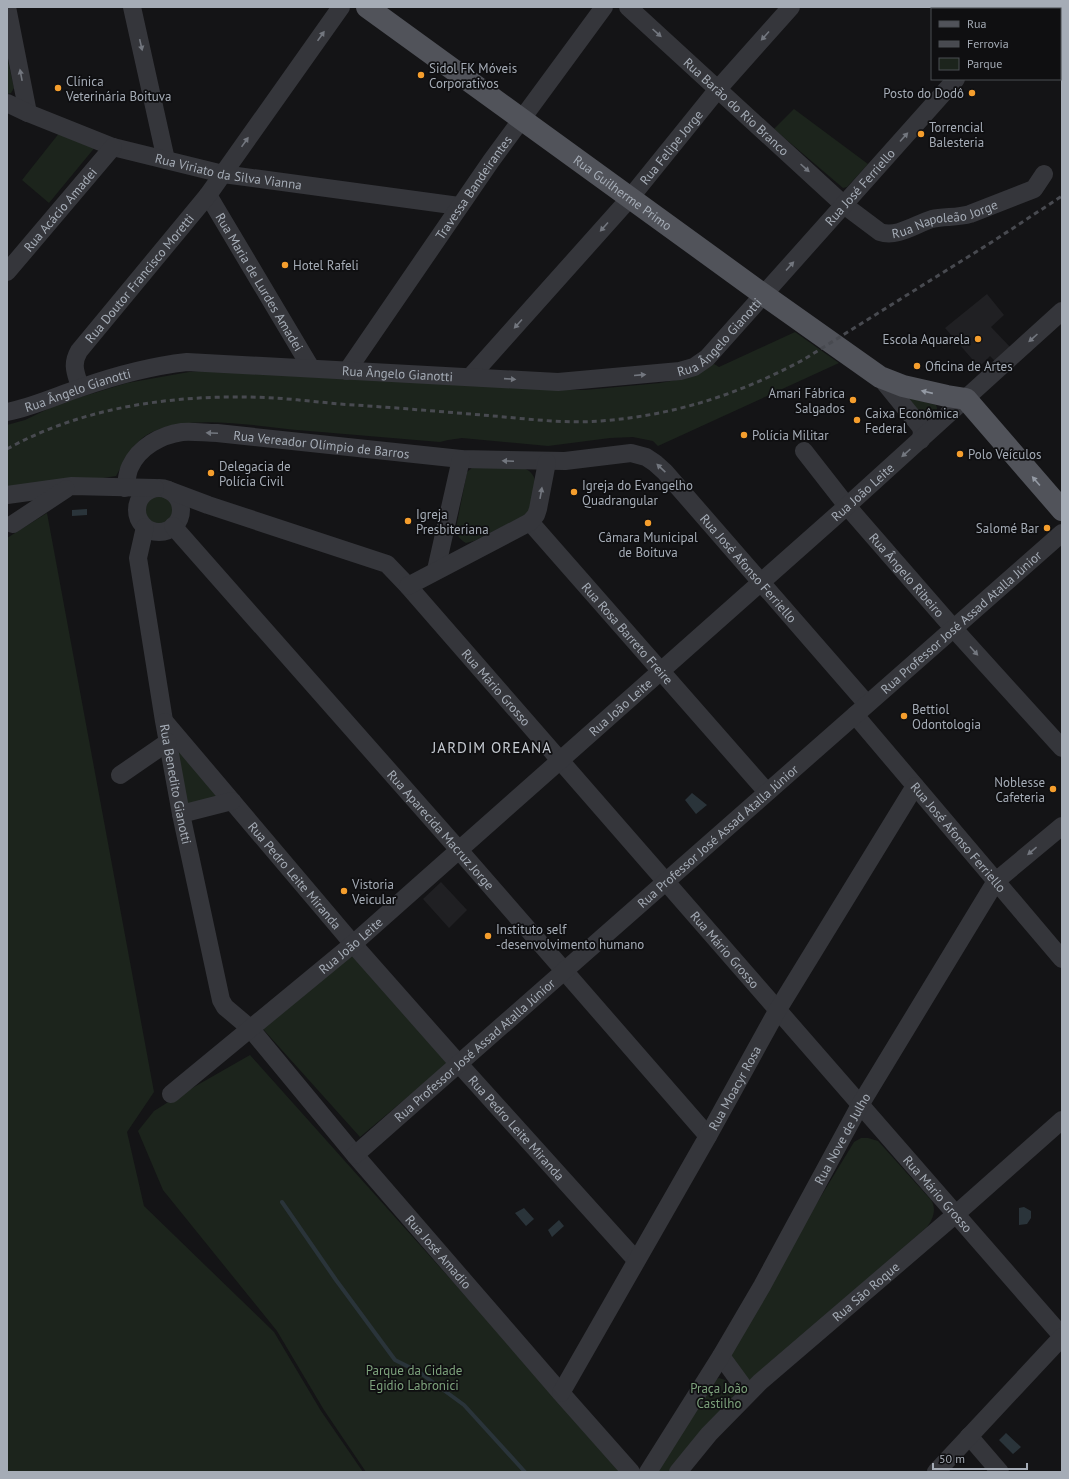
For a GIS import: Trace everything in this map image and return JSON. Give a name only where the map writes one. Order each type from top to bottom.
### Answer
[{"type":"main road","name":"Rua Guilherme Primo","points":[[367,7],[764,295],[880,377],[903,386],[966,399]]},
{"type":"main road","points":[[966,399],[1062,510]]},
{"type":"street","points":[[7,7],[28,113]]},
{"type":"street","points":[[132,7],[166,160]]},
{"type":"street","name":"Rua Doutor Francisco Moretti","points":[[80,387],[74,366],[75,358],[79,351],[208,195],[341,7]]},
{"type":"street","name":"Travessa Bandeirantes","points":[[347,371],[459,206],[604,7]]},
{"type":"street","name":"Rua Barão do Rio Branco","points":[[628,7],[844,205]]},
{"type":"street","name":"Rua Felipe Jorge","points":[[471,376],[630,198],[718,89],[791,7]]},
{"type":"street","name":"Rua José Ferriello","points":[[764,295],[955,80]]},
{"type":"street","name":"Rua Viriato da Silva Vianna","points":[[7,102],[28,113],[113,147],[223,174],[459,206]]},
{"type":"street","name":"Rua Acácio Amadei","points":[[7,272],[113,147]]},
{"type":"street","name":"Rua Napoleão Jorge","points":[[844,205],[880,232],[891,234],[932,219],[959,217],[970,214],[1030,191],[1037,187],[1044,174]]},
{"type":"street","name":"Rua Maria de Lurdes Amadei","points":[[208,195],[311,368]]},
{"type":"street","name":"Rua Ângelo Gianotti","points":[[7,412],[44,401],[80,387],[142,370],[187,362],[471,376],[558,382],[687,370],[707,358],[764,295]]},
{"type":"street","name":"Rua João Leite","points":[[171,1094],[353,944],[847,506],[1062,312]]},
{"type":"street","points":[[880,377],[920,426],[922,431],[921,440]]},
{"type":"street","name":"Rua Vereador Olímpio de Barros","points":[[125,488],[130,468],[140,451],[152,442],[182,432],[217,433],[461,459],[547,462]]},
{"type":"street","name":"Rua Ângelo Ribeiro","points":[[804,450],[847,506],[954,629],[1062,748]]},
{"type":"street","name":"Rua José Afonso Ferriello","points":[[547,462],[626,453],[636,454],[651,460],[665,472],[761,582],[861,710],[915,786],[1062,959]]},
{"type":"street","points":[[436,570],[461,459]]},
{"type":"street","points":[[408,586],[530,522],[536,515],[538,509],[547,462]]},
{"type":"street","points":[[9,526],[72,486]]},
{"type":"street","points":[[7,495],[72,486],[162,489],[208,505]]},
{"type":"street","points":[[125,488],[137,508],[140,521],[145,527],[151,530],[164,531],[176,522],[190,516],[208,505]]},
{"type":"street","points":[[137,508],[142,495],[148,491],[162,489],[178,499],[180,512],[176,522]]},
{"type":"street","points":[[7,495],[15,501],[19,511],[16,520],[9,526]]},
{"type":"street","name":"Rua Mário Grosso","points":[[208,505],[387,564],[408,586],[559,761],[1062,1336]]},
{"type":"street","name":"Rua Aparecida Macruz Jorge","points":[[176,522],[708,1136]]},
{"type":"street","name":"Rua Rosa Barreto Freire","points":[[530,522],[767,792]]},
{"type":"street","name":"Rua Benedito Gianotti","points":[[145,527],[138,558],[164,721],[181,814],[220,997],[226,1007],[250,1028]]},
{"type":"street","name":"Rua Professor José Assad Atalla Júnior","points":[[355,1155],[1062,533]]},
{"type":"street","name":"Rua Pedro Leite Miranda","points":[[164,721],[353,944],[636,1260]]},
{"type":"street","points":[[120,774],[168,742]]},
{"type":"street","name":"Rua Moacyr Rosa","points":[[561,1393],[708,1136],[777,1010],[915,786]]},
{"type":"street","points":[[181,814],[232,801]]},
{"type":"street","name":"Rua Nove de Julho","points":[[648,1472],[721,1356],[762,1286],[860,1105],[996,881],[1062,826]]},
{"type":"street","name":"Rua José Amadio","points":[[250,1028],[355,1155],[631,1472]]},
{"type":"street","name":"Rua São Roque","points":[[678,1472],[704,1440],[748,1393],[956,1214],[1062,1120]]},
{"type":"street","points":[[936,1472],[1062,1336]]},
{"type":"street","points":[[721,1356],[748,1393]]},
{"type":"street","points":[[969,1436],[1000,1472]]},
{"type":"shaded area","name":"Escola Aquarela","points":[[987,294],[1004,315],[991,327],[1012,349],[997,363],[990,356],[979,367],[945,328]]},
{"type":"shaded area","points":[[87,509],[87,515],[72,516],[72,510]]},
{"type":"shaded area","points":[[692,793],[707,805],[696,814],[685,800]]},
{"type":"shaded area","points":[[441,882],[467,910],[449,928],[423,899]]},
{"type":"shaded area","points":[[1024,1207],[1031,1211],[1031,1218],[1027,1224],[1019,1225],[1019,1208]]},
{"type":"shaded area","points":[[524,1208],[534,1219],[526,1226],[515,1213]]},
{"type":"shaded area","points":[[559,1220],[564,1226],[552,1237],[548,1230]]},
{"type":"shaded area","points":[[1006,1433],[1021,1447],[1013,1454],[999,1440]]},
{"type":"green space","points":[[1062,7],[1062,35],[1061,8],[1053,8]]},
{"type":"green space","points":[[7,56],[14,88],[11,93],[7,94]]},
{"type":"green space","points":[[794,109],[868,164],[847,187],[843,188],[774,129]]},
{"type":"green space","points":[[60,132],[96,146],[49,203],[22,180]]},
{"type":"green space","points":[[795,332],[839,363],[658,446],[653,441],[633,437],[610,438],[548,446],[462,438],[440,442],[222,422],[202,422],[166,427],[150,433],[134,446],[116,476],[83,481],[7,488],[7,425],[25,420],[58,404],[127,383],[189,372],[213,370],[554,390],[585,390],[660,383],[681,379],[714,364],[719,367]]},
{"type":"green space","points":[[910,398],[936,405],[937,411],[924,422],[908,399]]},
{"type":"green space","points":[[473,467],[523,468],[529,471],[533,476],[535,487],[529,513],[474,541],[466,543],[459,537],[456,528],[467,472]]},
{"type":"green space","points":[[154,493],[160,493],[169,497],[173,509],[169,521],[160,525],[154,525],[145,521],[141,512],[141,506],[145,497]]},
{"type":"green space","points":[[47,513],[154,1092],[127,1132],[144,1206],[274,1332],[321,1411],[363,1472],[7,1472],[7,538]]},
{"type":"green space","points":[[173,738],[224,798],[185,808]]},
{"type":"green space","points":[[353,954],[448,1063],[360,1137],[263,1029]]},
{"type":"green space","name":"Parque da Cidade Egidio Labronici","points":[[250,1055],[623,1472],[366,1472],[324,1410],[277,1331],[163,1190],[138,1131],[154,1111]]},
{"type":"green space","points":[[861,1138],[868,1138],[878,1141],[931,1200],[934,1207],[934,1214],[931,1221],[927,1227],[747,1383],[729,1354],[764,1290],[854,1142]]},
{"type":"green space","name":"Praça João Castilho","points":[[719,1378],[727,1382],[734,1391],[735,1394],[730,1403],[670,1472],[653,1472],[713,1381]]},
{"type":"waterway","points":[[282,1202],[336,1280],[395,1360],[419,1372],[464,1405],[525,1472]]},
{"type":"railway","points":[[7,449],[35,435],[63,424],[93,415],[153,402],[214,397],[292,399],[571,422],[628,418],[680,408],[730,393],[803,360],[995,240],[1062,196]]},
{"type":"place","name":"Sidol FK Móveis Corporativos","points":[[421,75]]},
{"type":"place","name":"Clínica Veterinária Boituva","points":[[58,88]]},
{"type":"place","name":"Posto do Dodô","points":[[972,93]]},
{"type":"place","name":"Torrencial Balesteria","points":[[921,134]]},
{"type":"place","name":"Hotel Rafeli","points":[[285,265]]},
{"type":"place","name":"Escola Aquarela","points":[[978,339]]},
{"type":"place","name":"Oficina de Artes","points":[[917,366]]},
{"type":"place","name":"Amari Fábrica Salgados","points":[[853,400]]},
{"type":"place","name":"Caixa Econômica Federal","points":[[857,420]]},
{"type":"place","name":"Polícia Militar","points":[[744,435]]},
{"type":"place","name":"Polo Veículos","points":[[960,454]]},
{"type":"place","name":"Delegacia de Polícia Civil","points":[[211,473]]},
{"type":"place","name":"Igreja do Evangelho Quadrangular","points":[[574,492]]},
{"type":"place","name":"Igreja Presbiteriana","points":[[408,521]]},
{"type":"place","name":"Câmara Municipal de Boituva","points":[[648,523]]},
{"type":"place","name":"Salomé Bar","points":[[1047,528]]},
{"type":"place","name":"Bettiol Odontologia","points":[[904,716]]},
{"type":"place","name":"Noblesse Cafeteria","points":[[1053,789]]},
{"type":"place","name":"Vistoria Veicular","points":[[344,891]]},
{"type":"place","name":"Instituto self -desenvolvimento humano","points":[[488,936]]},
{"type":"district","name":"JARDIM OREANA","points":[[492,747]]}]
